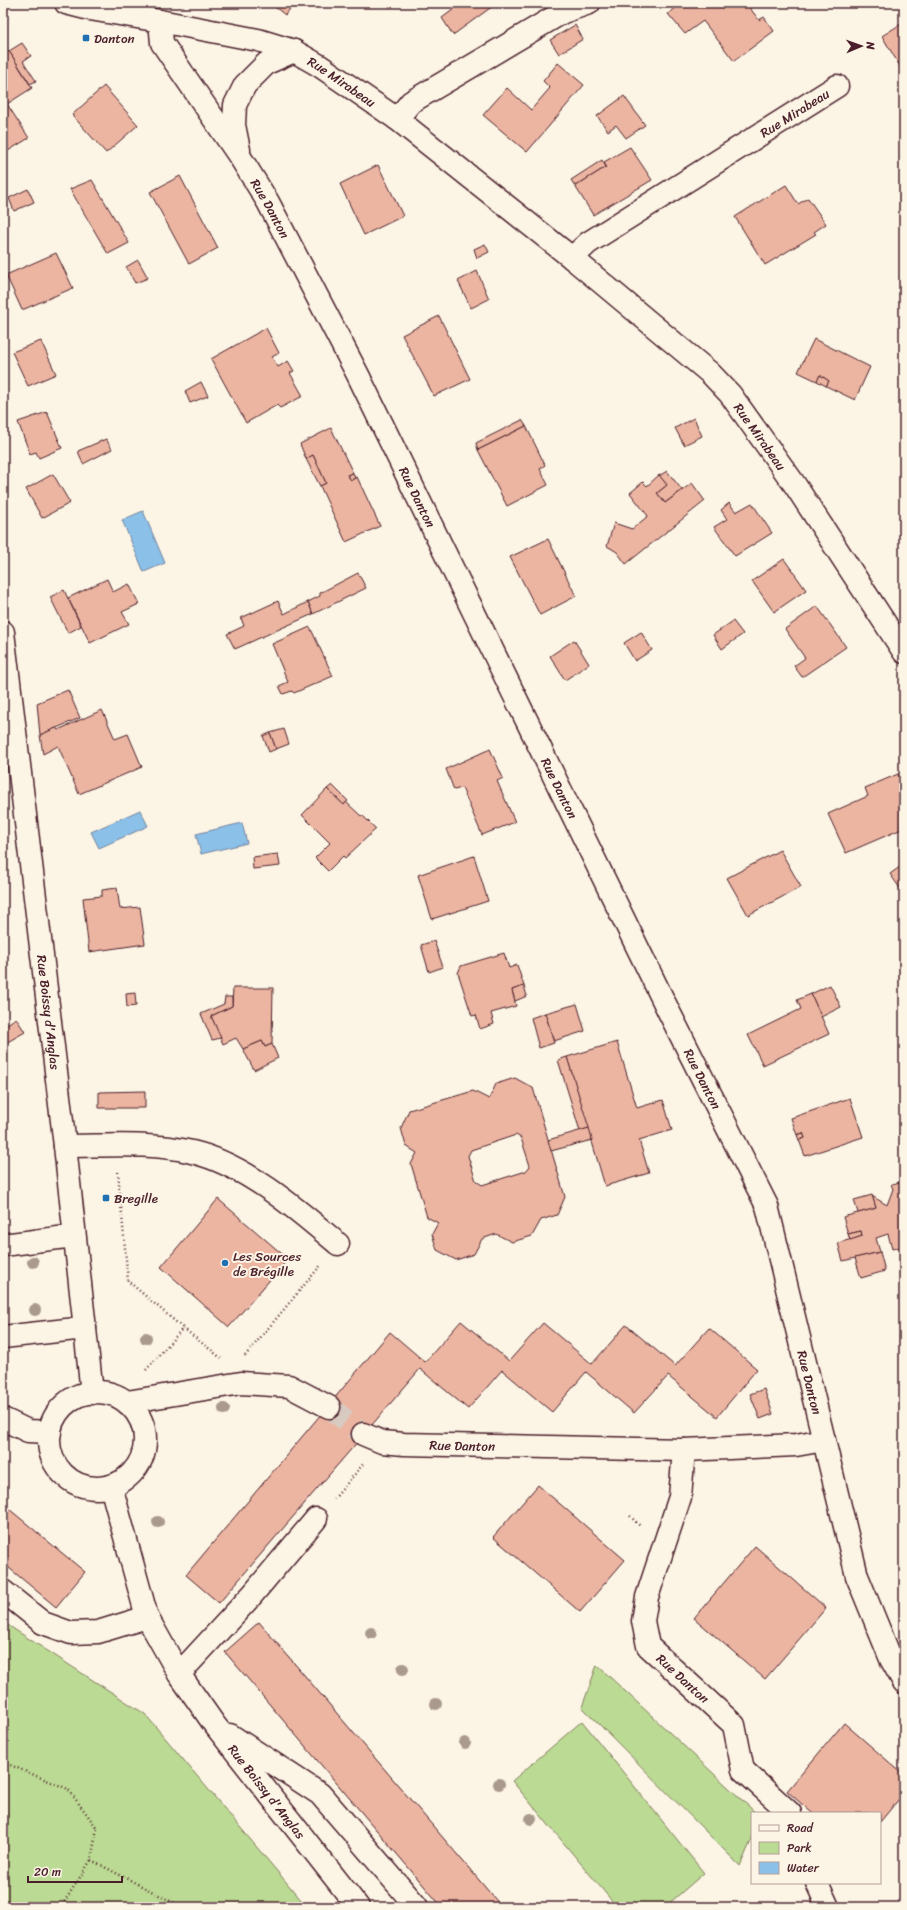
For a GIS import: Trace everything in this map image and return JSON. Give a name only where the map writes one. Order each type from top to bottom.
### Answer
[{"type":"street","name":"Rue Mirabeau","points":[[66,3],[90,9],[258,40],[294,51],[320,66],[397,119],[572,258],[710,374],[730,394],[796,485],[904,652]]},
{"type":"street","points":[[397,119],[412,102],[563,12],[589,3]]},
{"type":"street","name":"Rue Danton","points":[[160,21],[162,43],[240,157],[268,202],[358,375],[659,990],[767,1206],[857,1576],[891,1659],[904,1682]]},
{"type":"street","name":"Rue Danton","points":[[240,157],[234,124],[235,105],[245,85],[266,63],[294,51]]},
{"type":"street","name":"Rue Mirabeau","points":[[572,258],[588,243],[837,86]]},
{"type":"street","name":"Rue Boissy d'Anglas","points":[[3,632],[65,1146],[92,1393]]},
{"type":"street","points":[[65,1146],[140,1145],[193,1152],[235,1168],[302,1213],[338,1244]]},
{"type":"street","points":[[3,1245],[74,1236]]},
{"type":"street","points":[[3,1337],[85,1328]]},
{"type":"street","points":[[124,1401],[241,1383],[289,1386],[329,1407]]},
{"type":"street","points":[[98,1392],[114,1395],[124,1401],[138,1414],[145,1430],[146,1446],[141,1462],[132,1475],[118,1484],[102,1489],[86,1487],[71,1481],[59,1470],[52,1456],[49,1441],[51,1426],[58,1412],[70,1401],[83,1394],[98,1392]]},
{"type":"street","points":[[3,1419],[28,1431],[50,1432]]},
{"type":"street","name":"Rue Danton","points":[[372,1438],[404,1444],[684,1450],[796,1445],[824,1440]]},
{"type":"street","name":"Rue Danton","points":[[684,1450],[680,1497],[647,1597],[643,1621],[648,1646],[734,1725],[743,1770],[789,1812]]},
{"type":"street","name":"Rue Boissy d'Anglas","points":[[110,1486],[148,1617],[179,1674],[214,1724],[358,1907]]},
{"type":"street","points":[[179,1674],[252,1595],[316,1519]]},
{"type":"street","points":[[3,1591],[43,1622],[71,1633],[98,1632],[148,1617]]},
{"type":"street","points":[[214,1724],[320,1794],[417,1907]]},
{"type":"street","points":[[817,1884],[828,1907]]},
{"type":"path","points":[[116,1145],[128,1282],[223,1359]]},
{"type":"path","points":[[244,1357],[338,1244]]},
{"type":"path","points":[[124,1401],[183,1328]]},
{"type":"path","points":[[338,1494],[372,1438]]},
{"type":"path","points":[[3,1762],[68,1789],[97,1828],[91,1860],[61,1907]]},
{"type":"path","points":[[91,1860],[182,1907]]},
{"type":"green space","points":[[3,1622],[145,1714],[307,1907],[3,1907]]},
{"type":"green space","points":[[597,1665],[755,1812],[751,1812],[751,1841],[740,1866],[582,1707]]},
{"type":"green space","points":[[582,1721],[704,1873],[665,1907],[617,1907],[512,1781]]},
{"type":"water","points":[[143,511],[165,563],[144,572],[122,520]]},
{"type":"water","points":[[140,810],[148,826],[99,848],[91,832]]},
{"type":"water","points":[[242,823],[247,843],[201,854],[196,834]]},
{"type":"building","points":[[270,3],[295,3],[285,15]]},
{"type":"building","points":[[450,3],[497,3],[453,35],[442,18],[454,9]]},
{"type":"building","points":[[682,3],[746,3],[759,20],[764,17],[774,31],[734,61],[703,21],[685,34],[668,14]]},
{"type":"building","points":[[904,22],[904,66],[901,68],[882,36]]},
{"type":"building","points":[[575,25],[583,39],[559,54],[550,40]]},
{"type":"building","points":[[22,43],[31,56],[23,61],[36,81],[30,84],[9,51]]},
{"type":"building","points":[[9,51],[32,88],[7,104],[29,138],[3,154],[3,55]]},
{"type":"building","points":[[558,63],[584,85],[527,152],[483,115],[507,88],[531,110],[550,88],[543,81]]},
{"type":"building","points":[[104,86],[138,125],[106,153],[72,115]]},
{"type":"building","points":[[624,96],[645,125],[626,138],[616,125],[608,131],[597,116]]},
{"type":"building","points":[[630,147],[652,180],[593,215],[575,186],[606,167],[604,162]]},
{"type":"building","points":[[602,160],[606,167],[575,186],[571,180]]},
{"type":"building","points":[[378,165],[403,216],[364,235],[340,184]]},
{"type":"building","points":[[180,176],[218,248],[189,264],[150,192]]},
{"type":"building","points":[[92,180],[129,243],[108,254],[70,189]]},
{"type":"building","points":[[786,185],[798,204],[808,198],[826,224],[814,232],[816,234],[765,265],[735,217]]},
{"type":"building","points":[[28,189],[34,202],[14,211],[9,198]]},
{"type":"building","points":[[485,244],[489,252],[477,258],[474,249]]},
{"type":"building","points":[[56,253],[73,288],[22,310],[6,275]]},
{"type":"building","points":[[138,260],[148,278],[135,283],[126,267]]},
{"type":"building","points":[[477,271],[489,299],[471,308],[458,281]]},
{"type":"building","points":[[439,316],[470,379],[434,396],[402,335]]},
{"type":"building","points":[[266,328],[279,353],[272,357],[278,367],[288,361],[294,371],[290,373],[303,396],[280,408],[277,405],[246,423],[211,359]]},
{"type":"building","points":[[814,339],[870,367],[855,400],[826,386],[829,381],[820,375],[817,381],[798,372]]},
{"type":"building","points":[[41,341],[56,374],[28,386],[12,352]]},
{"type":"building","points":[[820,375],[829,381],[826,386],[817,381]]},
{"type":"building","points":[[201,382],[208,396],[190,403],[185,391]]},
{"type":"building","points":[[47,412],[62,448],[39,458],[36,452],[30,454],[18,422]]},
{"type":"building","points":[[694,418],[702,436],[684,445],[675,428]]},
{"type":"building","points":[[522,420],[526,426],[478,450],[476,443]]},
{"type":"building","points":[[526,426],[545,465],[540,469],[548,485],[507,506],[478,450]]},
{"type":"building","points":[[331,428],[353,473],[347,475],[351,480],[357,477],[380,526],[346,542],[320,486],[326,483],[313,455],[306,459],[300,444]]},
{"type":"building","points":[[106,439],[112,449],[83,464],[78,451]]},
{"type":"building","points":[[313,455],[326,483],[320,486],[306,459]]},
{"type":"building","points":[[667,471],[682,490],[665,503],[657,493],[667,485],[659,476]]},
{"type":"building","points":[[353,473],[355,478],[351,480],[347,475]]},
{"type":"building","points":[[53,474],[70,503],[42,518],[26,489]]},
{"type":"building","points":[[659,475],[667,485],[657,493],[665,503],[692,483],[705,501],[626,564],[617,552],[607,546],[614,523],[632,529],[648,516],[630,493],[643,482],[647,486]]},
{"type":"building","points":[[729,503],[736,512],[752,503],[772,533],[735,556],[714,527],[727,519],[721,510]]},
{"type":"building","points":[[548,539],[576,596],[540,615],[510,557]]},
{"type":"building","points":[[784,559],[806,590],[774,612],[752,581]]},
{"type":"building","points":[[358,573],[366,588],[313,614],[308,602],[320,596],[320,593]]},
{"type":"building","points":[[107,579],[113,592],[129,584],[139,604],[122,612],[129,624],[90,643],[68,598]]},
{"type":"building","points":[[64,590],[81,626],[68,633],[50,597]]},
{"type":"building","points":[[904,596],[904,607],[899,599]]},
{"type":"building","points":[[278,601],[284,614],[308,602],[313,614],[235,649],[227,634],[244,626],[241,618]]},
{"type":"building","points":[[817,606],[846,647],[802,677],[794,666],[805,658],[785,629]]},
{"type":"building","points":[[733,621],[743,634],[722,649],[713,635]]},
{"type":"building","points":[[310,627],[333,676],[294,693],[292,691],[283,694],[279,686],[288,682],[272,644]]},
{"type":"building","points":[[641,632],[652,650],[635,661],[624,643]]},
{"type":"building","points":[[574,640],[589,664],[565,680],[550,656]]},
{"type":"building","points":[[68,690],[80,718],[40,735],[37,703]]},
{"type":"building","points":[[102,710],[115,739],[128,734],[142,767],[79,794],[58,746],[43,754],[40,735],[56,728],[58,730]]},
{"type":"building","points":[[284,729],[289,744],[276,749],[270,733]]},
{"type":"building","points":[[270,733],[276,749],[269,752],[263,736]]},
{"type":"building","points":[[490,749],[503,778],[497,781],[515,822],[482,835],[462,788],[454,790],[446,769]]},
{"type":"building","points":[[898,774],[904,786],[904,828],[846,853],[828,814],[868,796],[865,788]]},
{"type":"building","points":[[332,785],[348,801],[344,805],[327,789]]},
{"type":"building","points":[[327,789],[344,805],[346,802],[361,816],[362,815],[376,829],[345,858],[343,856],[328,871],[315,858],[330,843],[302,815]]},
{"type":"building","points":[[780,850],[801,887],[748,915],[727,878]]},
{"type":"building","points":[[278,854],[280,866],[253,869],[252,857]]},
{"type":"building","points":[[474,856],[488,901],[432,919],[418,875]]},
{"type":"building","points":[[904,864],[904,894],[890,874]]},
{"type":"building","points":[[117,888],[120,909],[140,907],[145,944],[89,952],[83,898],[102,896],[102,890]]},
{"type":"building","points":[[434,941],[443,967],[429,972],[421,945]]},
{"type":"building","points":[[504,953],[509,968],[517,965],[524,986],[512,990],[516,1006],[491,1013],[494,1024],[480,1029],[476,1015],[472,1016],[458,973],[461,966]]},
{"type":"building","points":[[830,985],[841,1007],[821,1017],[811,994]]},
{"type":"building","points":[[524,986],[527,996],[515,1001],[512,990]]},
{"type":"building","points":[[233,988],[273,988],[272,1044],[265,1047],[262,1041],[243,1049],[236,1038],[223,1044],[211,1016],[232,1006]]},
{"type":"building","points":[[135,993],[136,1006],[127,1007],[126,994]]},
{"type":"building","points":[[811,994],[829,1034],[763,1065],[748,1035],[801,1009],[797,1000]]},
{"type":"building","points":[[225,997],[232,997],[232,1006],[211,1016],[221,1038],[212,1040],[201,1014],[224,1004]]},
{"type":"building","points":[[577,1004],[585,1031],[554,1041],[545,1013]]},
{"type":"building","points":[[545,1013],[554,1043],[539,1048],[531,1018]]},
{"type":"building","points":[[16,1018],[25,1032],[4,1044],[3,1027]]},
{"type":"building","points":[[262,1041],[265,1047],[272,1044],[278,1058],[254,1070],[243,1049]]},
{"type":"building","points":[[617,1042],[637,1108],[663,1100],[672,1130],[639,1140],[649,1173],[605,1186],[567,1057]]},
{"type":"building","points":[[567,1057],[589,1128],[580,1131],[558,1060]]},
{"type":"building","points":[[515,1078],[533,1088],[565,1197],[557,1215],[541,1220],[532,1236],[512,1242],[496,1234],[482,1239],[474,1254],[456,1260],[437,1250],[432,1234],[438,1223],[427,1217],[411,1164],[417,1153],[406,1146],[401,1128],[409,1110],[473,1091],[489,1099],[496,1084]],"holes":[[[516,1135],[521,1138],[530,1166],[526,1171],[482,1185],[476,1181],[468,1156],[471,1150]]]},
{"type":"building","points":[[145,1091],[145,1108],[99,1108],[99,1092]]},
{"type":"building","points":[[850,1098],[863,1137],[805,1156],[799,1140],[805,1138],[803,1133],[797,1135],[791,1118]]},
{"type":"building","points":[[589,1128],[592,1140],[551,1151],[548,1140]]},
{"type":"building","points":[[803,1133],[805,1138],[799,1140],[797,1135]]},
{"type":"building","points":[[901,1182],[904,1187],[904,1246],[892,1249],[888,1234],[876,1238],[880,1252],[843,1261],[838,1243],[862,1236],[861,1231],[848,1234],[843,1217],[876,1208],[872,1196],[887,1205],[893,1189],[891,1184]]},
{"type":"building","points":[[872,1195],[876,1208],[858,1213],[854,1200]]},
{"type":"building","name":"Les Sources de Brégille","points":[[218,1199],[288,1259],[229,1327],[161,1267]]},
{"type":"building","points":[[861,1231],[862,1236],[850,1240],[848,1234]]},
{"type":"building","points":[[880,1252],[885,1271],[861,1278],[855,1258]]},
{"type":"building","points":[[461,1321],[509,1361],[543,1323],[592,1364],[626,1325],[675,1366],[709,1328],[757,1369],[717,1417],[668,1376],[634,1413],[586,1372],[552,1412],[502,1370],[468,1409],[420,1369],[219,1603],[186,1575],[390,1332],[425,1362]]},
{"type":"building","points":[[764,1389],[773,1414],[760,1419],[750,1394]]},
{"type":"building","points":[[538,1485],[625,1560],[580,1612],[493,1537]]},
{"type":"building","points":[[3,1504],[85,1572],[56,1607],[3,1563]]},
{"type":"building","points":[[755,1546],[826,1608],[765,1679],[694,1618]]},
{"type":"building","points":[[259,1622],[502,1907],[442,1907],[225,1652]]},
{"type":"building","points":[[844,1723],[904,1775],[904,1793],[881,1821],[881,1812],[811,1812],[787,1791]]},
{"type":"tunnel","points":[[329,1407],[363,1434]]},
{"type":"place","name":"Danton","points":[[86,38]]},
{"type":"place","name":"Bregille","points":[[106,1198]]},
{"type":"place","name":"Les Sources de Brégille","points":[[225,1263]]}]
